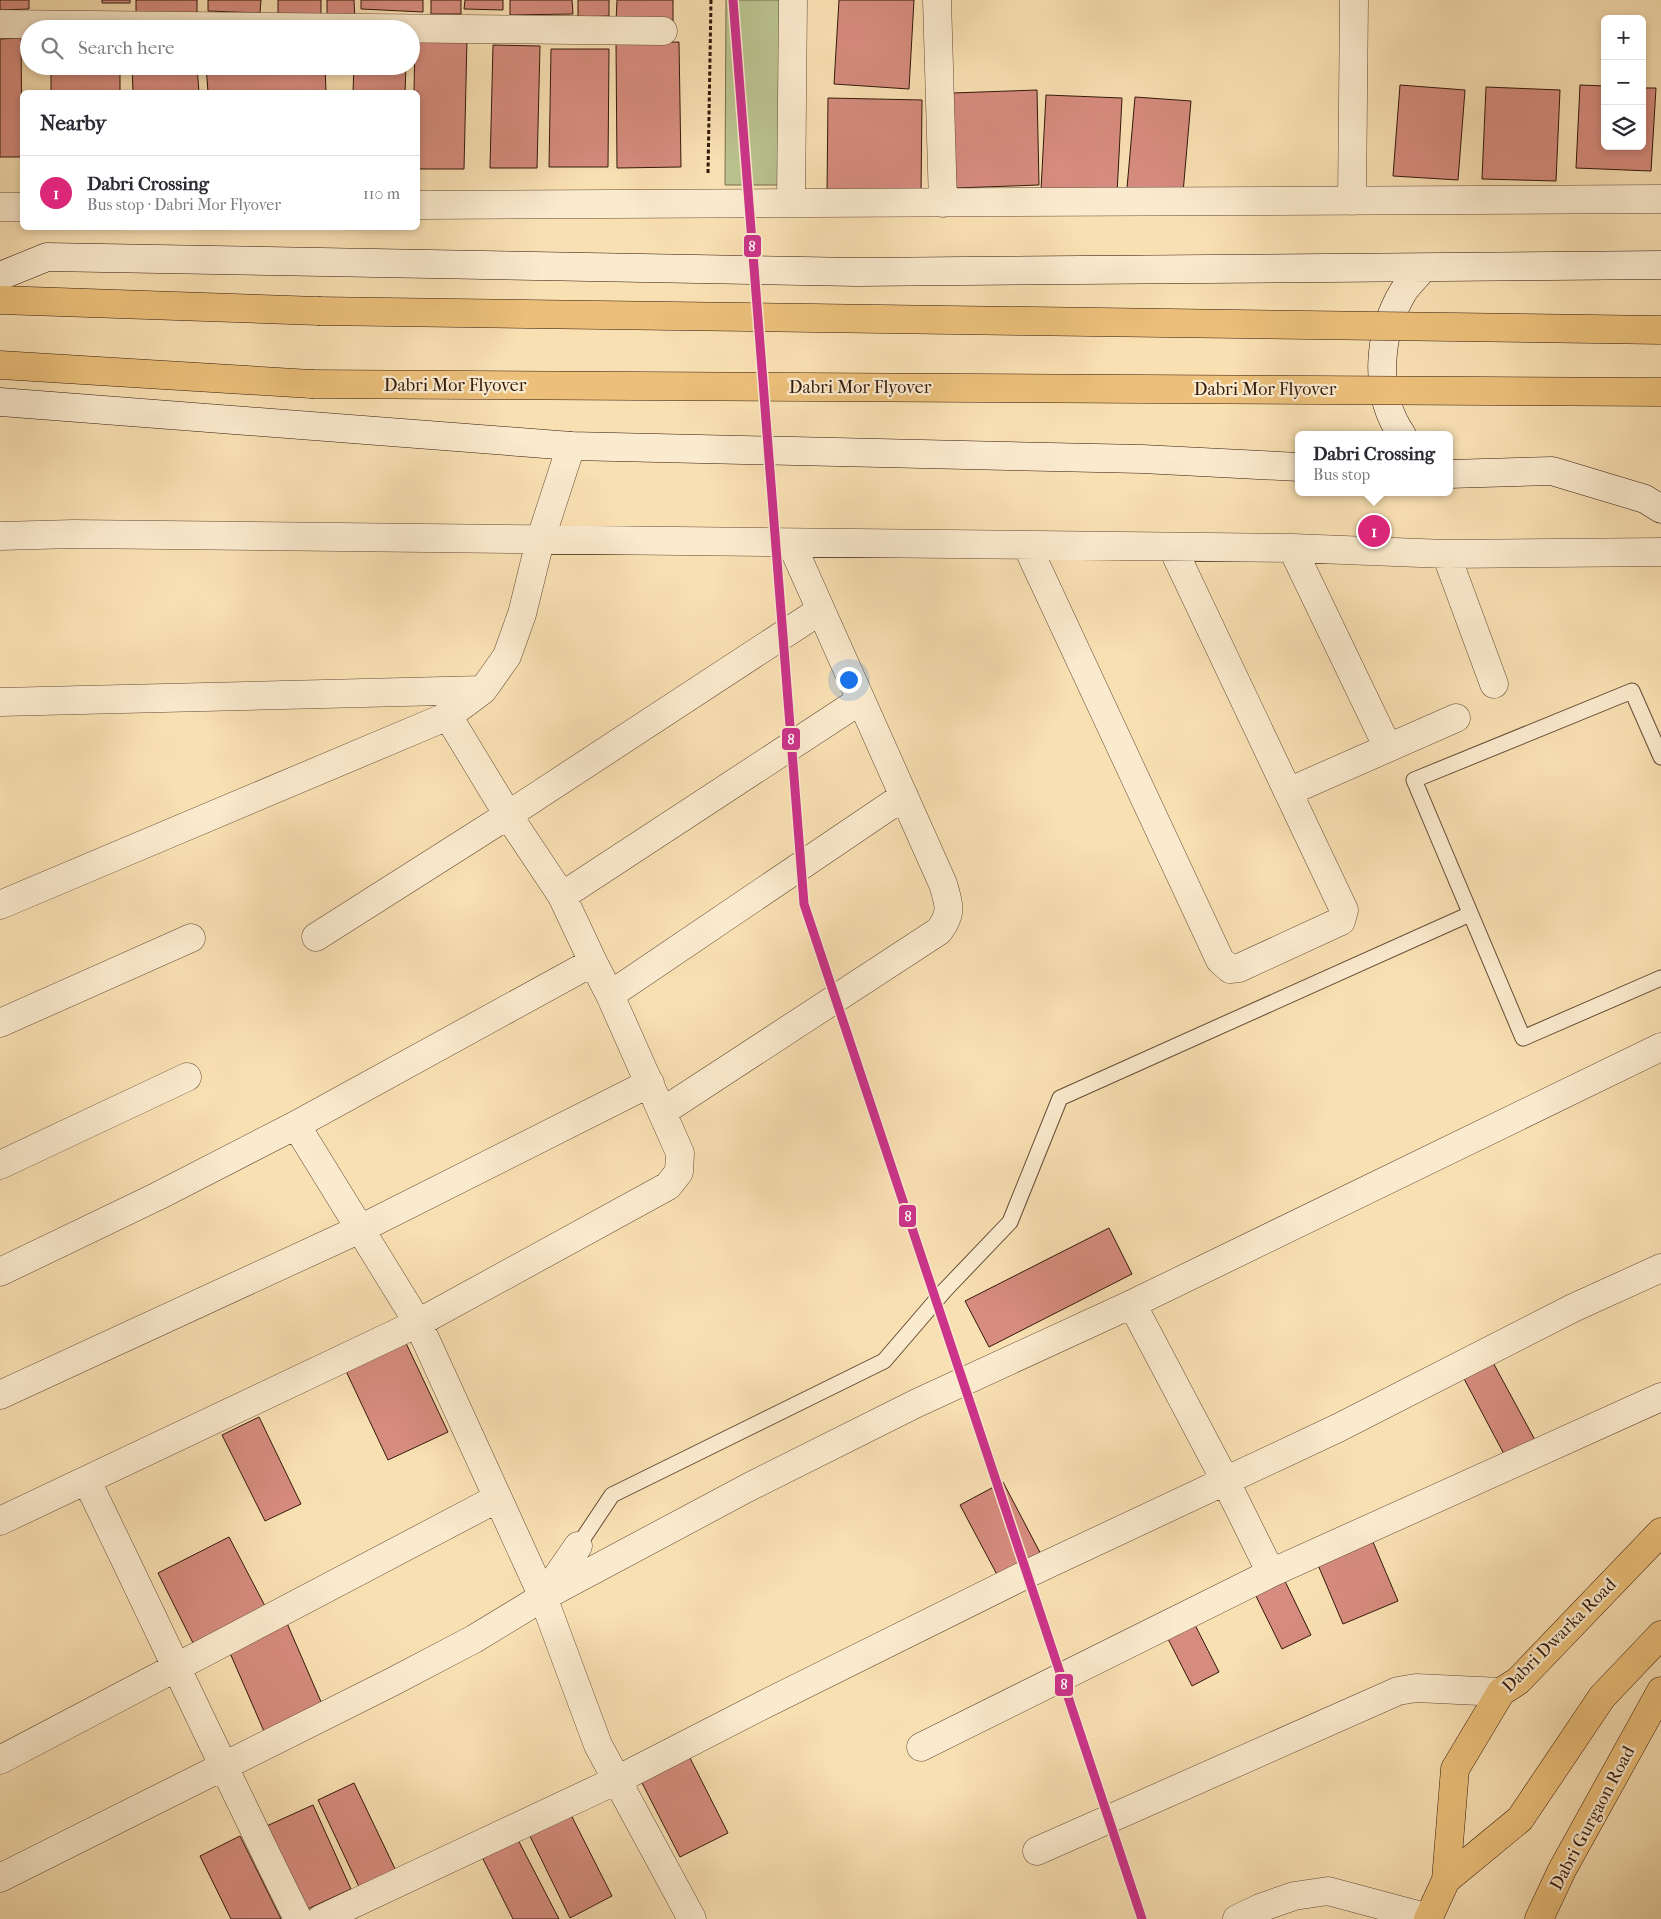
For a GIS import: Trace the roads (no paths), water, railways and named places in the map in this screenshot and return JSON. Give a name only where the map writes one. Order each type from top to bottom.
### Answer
[{"type":"main road","points":[[0,300],[318,311],[1661,330]]},
{"type":"main road","name":"Dabri Mor Flyover","points":[[0,365],[311,384],[1661,392]]},
{"type":"main road","name":"Dabri Dwarka Road","points":[[1428,1919],[1446,1880],[1455,1769],[1501,1692],[1518,1681],[1661,1532]]},
{"type":"main road","points":[[1446,1880],[1520,1819],[1602,1697],[1661,1635]]},
{"type":"main road","name":"Dabri Gurgaon Road","points":[[1539,1919],[1562,1870],[1661,1691]]},
{"type":"street","points":[[791,203],[793,0]]},
{"type":"street","points":[[938,0],[944,203]]},
{"type":"street","points":[[1352,200],[1354,0]]},
{"type":"street","points":[[0,24],[20,24]]},
{"type":"street","points":[[420,28],[663,31]]},
{"type":"street","points":[[420,205],[1661,199]]},
{"type":"street","points":[[0,207],[20,207]]},
{"type":"street","points":[[0,276],[47,257],[857,272],[1661,266]]},
{"type":"street","points":[[1400,431],[1387,404],[1382,375],[1383,345],[1391,317],[1404,291],[1423,268]]},
{"type":"street","points":[[0,402],[571,446],[1142,460],[1295,467]]},
{"type":"street","points":[[0,905],[448,716],[482,690],[507,656],[522,614],[540,540],[571,446]]},
{"type":"street","points":[[1453,474],[1552,472],[1645,499],[1661,509]]},
{"type":"street","points":[[0,536],[74,534],[1292,548],[1446,554],[1661,552]]},
{"type":"street","points":[[662,1112],[939,931],[948,919],[948,904],[943,884],[791,543]]},
{"type":"street","points":[[1027,546],[1220,960],[1230,969],[1239,968],[1341,921],[1344,910],[1172,547]]},
{"type":"street","points":[[1292,548],[1388,748]]},
{"type":"street","points":[[1446,554],[1494,684]]},
{"type":"street","points":[[316,937],[508,815],[821,610]]},
{"type":"street","points":[[0,702],[482,690]]},
{"type":"street","points":[[562,896],[861,700]]},
{"type":"street","points":[[0,1522],[418,1323],[668,1186],[679,1172],[680,1153],[610,995],[562,896],[508,815],[448,716]]},
{"type":"street","points":[[1288,792],[1456,718]]},
{"type":"street","points":[[610,995],[904,796]]},
{"type":"street","points":[[0,1023],[191,938]]},
{"type":"street","points":[[0,1272],[158,1196],[296,1125],[594,962]]},
{"type":"street","points":[[0,1878],[466,1643],[543,1597],[749,1487],[900,1412],[1132,1304],[1661,1047]]},
{"type":"street","points":[[0,1166],[187,1077]]},
{"type":"street","points":[[0,1395],[360,1229],[650,1083]]},
{"type":"street","points":[[296,1125],[418,1323],[543,1597],[598,1745],[692,1919]]},
{"type":"street","points":[[322,1919],[617,1780],[1010,1582],[1338,1428],[1573,1308],[1661,1268]]},
{"type":"street","points":[[1132,1304],[1225,1480],[1271,1573]]},
{"type":"street","points":[[921,1747],[1271,1573],[1661,1397]]},
{"type":"street","points":[[87,1481],[177,1667],[222,1767],[298,1919]]},
{"type":"street","points":[[0,1760],[498,1498]]},
{"type":"street","points":[[543,1597],[578,1546]]},
{"type":"street","points":[[1037,1851],[1398,1691],[1416,1688],[1501,1692]]},
{"type":"street","points":[[1238,1919],[1260,1908],[1294,1896],[1328,1891],[1428,1919]]},
{"type":"lane","points":[[1661,758],[1632,692],[1414,780],[1523,1038],[1661,978]]},
{"type":"lane","points":[[578,1546],[612,1494],[884,1361],[945,1290],[1010,1222],[1060,1098],[1470,914]]},
{"type":"place","name":"Dabri Crossing","points":[[1374,531]]}]
